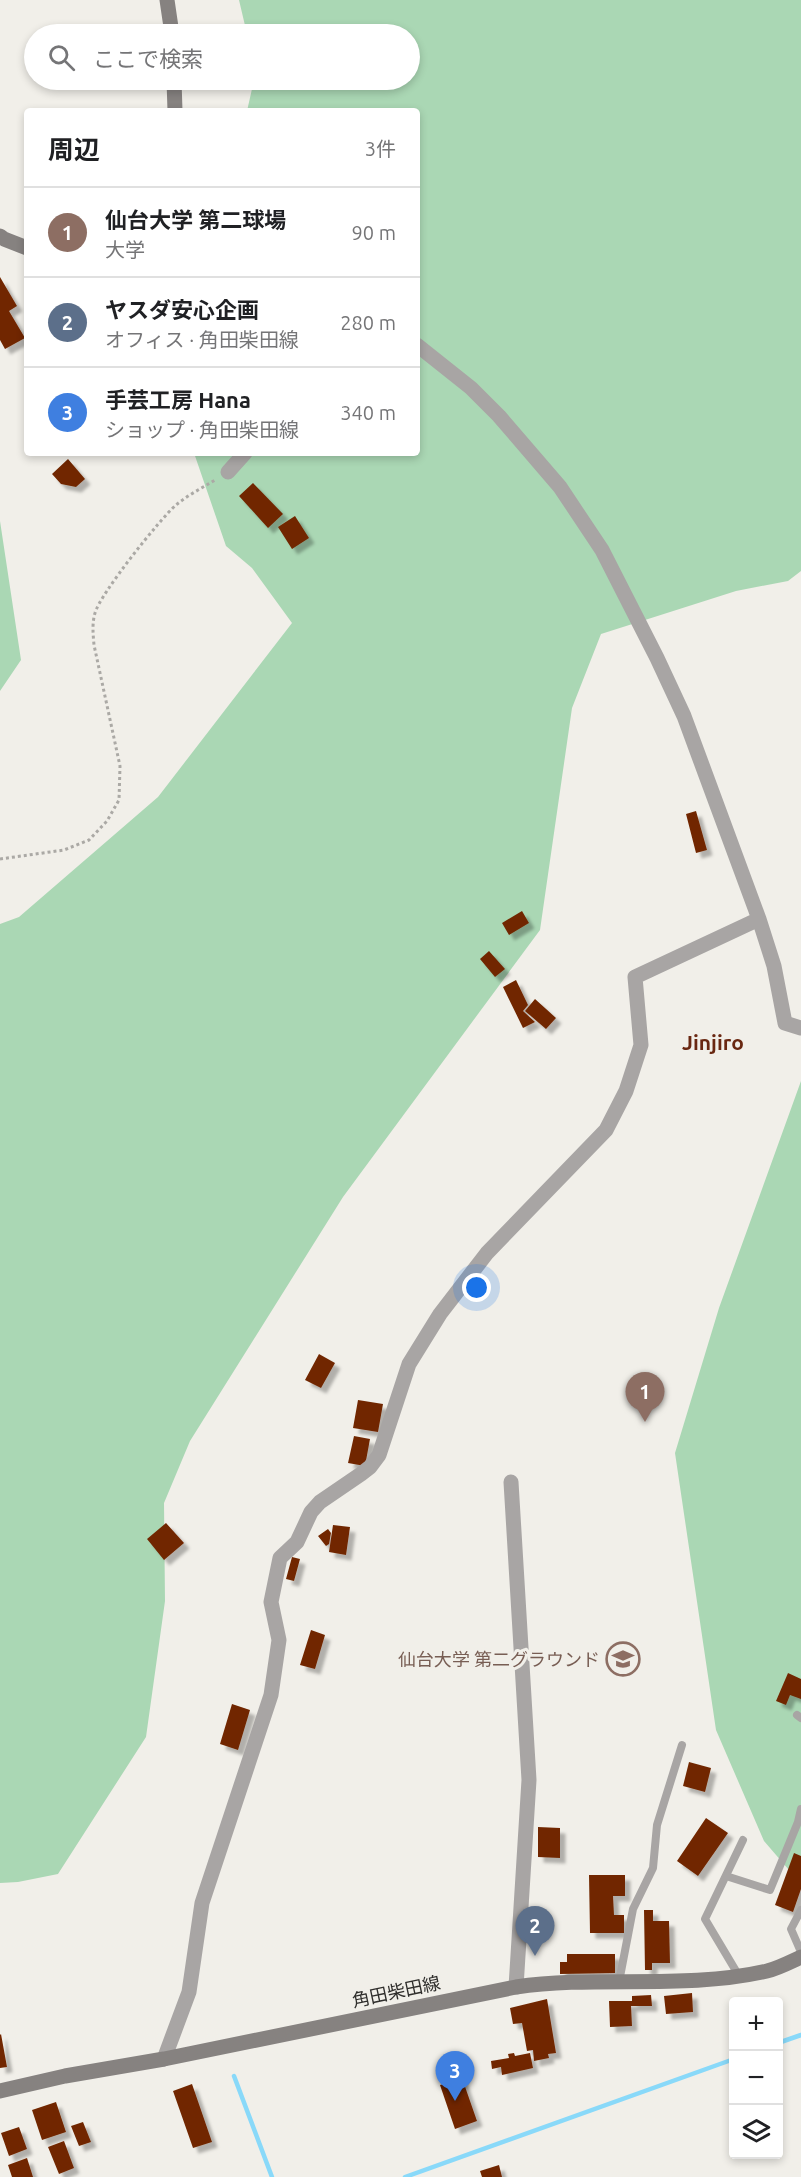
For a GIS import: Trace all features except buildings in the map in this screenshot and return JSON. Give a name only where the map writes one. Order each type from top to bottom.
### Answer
[{"type":"main road","points":[[167,0],[171,24]]},
{"type":"main road","points":[[174,90],[175,108]]},
{"type":"main road","points":[[0,236],[24,247]]},
{"type":"main road","name":"角田柴田線","points":[[0,2091],[65,2076],[164,2059],[539,1983],[739,1976],[770,1970],[801,1957]]},
{"type":"street","points":[[420,347],[471,388],[499,416],[560,487],[602,550],[684,716],[728,829],[774,966],[785,1023],[801,1028]]},
{"type":"street","points":[[228,472],[242,456]]},
{"type":"street","points":[[164,2059],[189,1992],[202,1903],[271,1695],[279,1640],[271,1602],[280,1558],[297,1542],[311,1512],[320,1503],[362,1474],[379,1455],[409,1364],[426,1333],[464,1281],[487,1253],[606,1130],[626,1090],[642,1045],[635,977],[759,919]]},
{"type":"street","points":[[511,1482],[529,1780],[516,1987]]},
{"type":"lane","points":[[619,1982],[633,1910],[653,1868],[657,1825],[682,1745]]},
{"type":"lane","points":[[726,1876],[770,1890],[798,1822],[801,1809]]},
{"type":"lane","points":[[739,1976],[705,1919],[743,1840]]},
{"type":"lane","points":[[801,1910],[791,1929],[801,1952]]},
{"type":"path","points":[[0,859],[64,850],[89,840],[108,821],[119,800],[120,766],[94,645],[95,611],[104,593],[167,514],[190,495],[228,472]]},
{"type":"green space","points":[[239,0],[801,0],[801,571],[788,581],[736,591],[601,634],[572,708],[540,930],[343,1197],[190,1441],[164,1503],[165,1601],[146,1737],[58,1874],[0,1883],[0,924],[19,917],[158,797],[292,623],[252,568],[226,546],[195,456],[420,456],[420,108],[248,108],[252,90],[420,90],[420,24],[245,24]]},
{"type":"green space","points":[[0,521],[21,660],[0,691]]},
{"type":"green space","points":[[801,1081],[801,1884],[764,1841],[716,1730],[675,1453],[719,1308]]},
{"type":"waterway","points":[[783,2041],[801,2035]]},
{"type":"waterway","points":[[405,2177],[729,2061]]},
{"type":"waterway","points":[[234,2076],[272,2177]]},
{"type":"place","name":"仙台大学 第二球場","points":[[645,1422]]},
{"type":"place","name":"仙台大学 第二グラウンド","points":[[623,1659]]},
{"type":"place","name":"ヤスダ安心企画","points":[[535,1956]]},
{"type":"place","name":"手芸工房 Hana","points":[[455,2101]]},
{"type":"district","name":"Jinjiro","points":[[713,1042]]}]
